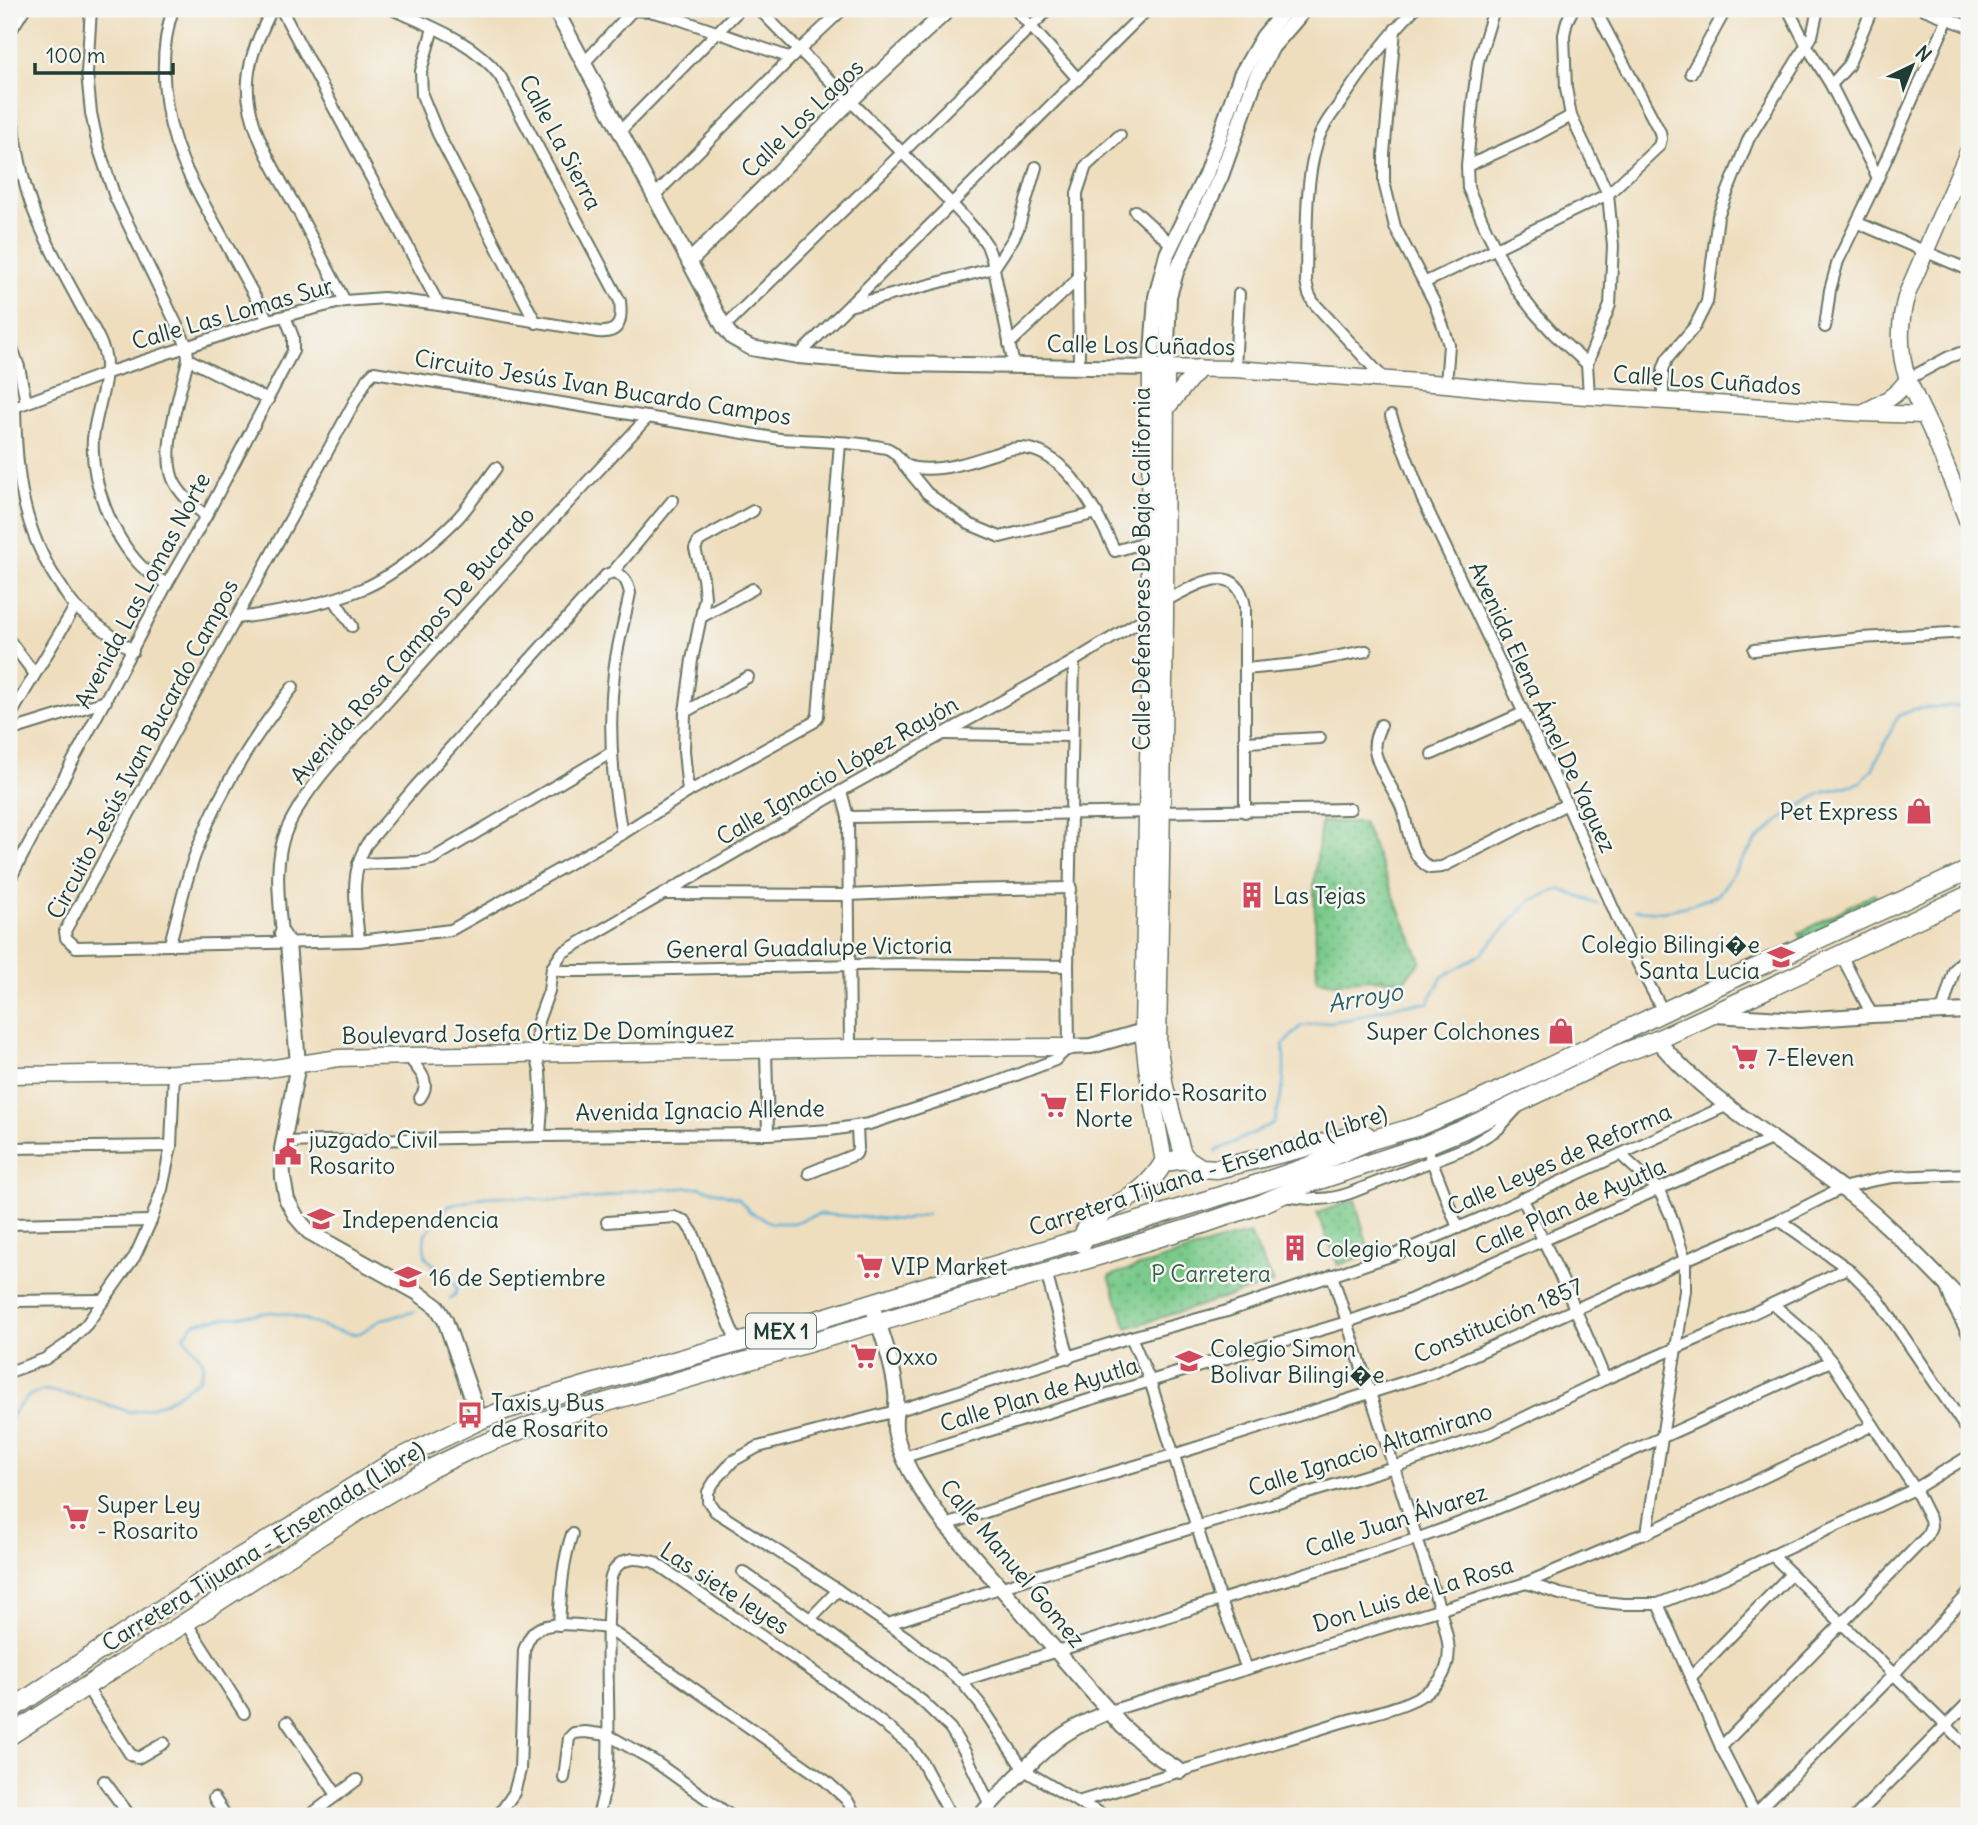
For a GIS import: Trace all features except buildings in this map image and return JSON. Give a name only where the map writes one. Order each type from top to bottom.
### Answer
[{"type":"highway","name":"Carretera Tijuana - Ensenada (Libre)","points":[[9,1711],[230,1563],[396,1460],[480,1420],[577,1388],[871,1303],[1243,1189],[1310,1166],[1371,1140],[1419,1126],[1474,1103],[1969,870]]},
{"type":"highway","name":"Carretera Tijuana - Ensenada (Libre)","points":[[9,1736],[391,1491],[471,1449],[546,1420],[1200,1225],[1304,1185],[1429,1153],[1522,1102],[1618,1055],[1657,1040],[1969,895]]},
{"type":"highway","points":[[1600,1042],[1618,1055]]},
{"type":"highway","points":[[996,1287],[1006,1273],[1075,1251],[1082,1245],[1084,1229],[1093,1220],[1138,1192],[1164,1162],[1187,1159],[1201,1168],[1217,1170],[1361,1134],[1371,1140],[1372,1152],[1315,1173],[1307,1178],[1304,1185]]},
{"type":"main road","points":[[1969,150],[1903,308],[1901,327],[1908,379],[1969,525]]},
{"type":"main road","name":"Calle Los Cuñados","points":[[1158,368],[1234,369],[1523,392],[1924,415]]},
{"type":"main road","name":"Calle Defensores De Baja California","points":[[1158,368],[1165,410],[1151,1029],[1147,1067],[1164,1162]]},
{"type":"main road","name":"Calle Defensores De Baja California","points":[[1158,368],[1149,541],[1159,611]]},
{"type":"main road","points":[[1165,410],[1199,368]]},
{"type":"main road","points":[[1862,413],[1885,402],[1902,389],[1908,379]]},
{"type":"main road","name":"Calle Defensores De Baja California","points":[[1151,1029],[1158,1043],[1165,1087],[1182,1151],[1187,1159]]},
{"type":"main road","name":"Boulevard Josefa Ortiz De Domínguez","points":[[9,1075],[268,1069],[339,1058],[408,1056],[1069,1047]]},
{"type":"street","points":[[9,30],[22,9]]},
{"type":"street","points":[[91,9],[87,74],[97,146],[115,197],[187,346],[188,359],[170,439],[169,462],[174,481],[191,503],[206,516]]},
{"type":"street","points":[[173,9],[169,19],[164,90],[171,125],[183,162],[268,320]]},
{"type":"street","points":[[272,9],[253,53],[248,81],[249,106],[261,142],[345,302]]},
{"type":"street","points":[[281,9],[439,305]]},
{"type":"street","name":"Calle La Sierra","points":[[392,9],[477,51],[500,76],[620,301],[620,323],[606,333],[598,332]]},
{"type":"street","name":"Calle Los Cuñados","points":[[555,9],[724,327],[733,338],[751,348],[798,356],[897,364],[1158,368]]},
{"type":"street","points":[[611,9],[649,11],[795,54]]},
{"type":"street","points":[[620,131],[740,9]]},
{"type":"street","points":[[759,9],[795,54],[903,151],[988,245],[1014,366]]},
{"type":"street","points":[[654,196],[795,54],[844,9]]},
{"type":"street","name":"Calle Los Lagos","points":[[689,261],[850,101],[949,9]]},
{"type":"street","points":[[1015,9],[1078,79]]},
{"type":"street","points":[[724,327],[1049,9]]},
{"type":"street","points":[[798,356],[1148,9]]},
{"type":"street","name":"Calle Defensores De Baja California","points":[[1158,368],[1162,269],[1171,244],[1194,202],[1264,37],[1286,9]]},
{"type":"street","name":"Calle Defensores De Baja California","points":[[1162,296],[1222,176],[1248,77],[1305,9]]},
{"type":"street","points":[[1385,380],[1313,302],[1309,294],[1308,220],[1312,164],[1317,141],[1328,121],[1395,29],[1414,9]]},
{"type":"street","points":[[1494,9],[1478,62],[1466,166],[1468,188],[1517,290],[1534,312],[1587,364]]},
{"type":"street","points":[[1573,9],[1564,35],[1566,88],[1571,116],[1608,194],[1614,246],[1611,305],[1587,364],[1589,395]]},
{"type":"street","points":[[1424,283],[1608,194],[1659,146],[1660,131],[1595,9]]},
{"type":"street","points":[[1691,74],[1726,9]]},
{"type":"street","points":[[1788,9],[1831,85],[1878,178]]},
{"type":"street","points":[[1663,401],[1663,370],[1667,359],[1695,326],[1707,302],[1718,216],[1749,138],[1812,36],[1818,9]]},
{"type":"street","points":[[1831,85],[1847,66],[1872,9]]},
{"type":"street","points":[[1924,9],[1950,14],[1969,27]]},
{"type":"street","points":[[584,63],[632,11]]},
{"type":"street","points":[[1825,327],[1830,290],[1838,261],[1878,178],[1950,14]]},
{"type":"street","points":[[433,28],[421,71],[422,95],[438,134],[536,323]]},
{"type":"street","points":[[1395,29],[1384,182],[1395,227],[1434,302],[1449,345],[1446,384]]},
{"type":"street","points":[[9,103],[21,170],[34,211],[56,259],[99,337],[105,356],[107,373],[93,441],[94,466],[100,492],[123,545],[143,568],[167,584]]},
{"type":"street","points":[[1466,166],[1536,135],[1571,116]]},
{"type":"street","points":[[1079,366],[1077,193],[1086,166],[1120,135]]},
{"type":"street","points":[[846,307],[994,268],[1018,229],[1036,167]]},
{"type":"street","points":[[1194,202],[1207,209]]},
{"type":"street","points":[[1135,211],[1171,244]]},
{"type":"street","points":[[1857,223],[1969,270]]},
{"type":"street","points":[[1009,344],[1079,278]]},
{"type":"street","points":[[1234,369],[1239,295]]},
{"type":"street","name":"Calle Las Lomas Sur","points":[[12,407],[268,320],[345,302],[384,298],[598,332]]},
{"type":"street","name":"Avenida Las Lomas Norte","points":[[9,881],[292,351],[293,337],[285,316]]},
{"type":"street","points":[[9,340],[19,367],[26,402]]},
{"type":"street","points":[[1908,379],[1949,357],[1969,350]]},
{"type":"street","points":[[188,359],[268,400]]},
{"type":"street","name":"Circuito Jesús Ivan Bucardo Campos","points":[[840,443],[818,716],[814,722],[451,930],[359,941],[282,940],[76,947],[66,938],[65,931],[367,379],[374,372],[780,439],[840,443],[890,450],[904,465],[924,468],[957,465],[1021,447],[1043,452],[1069,475],[1097,513],[1115,551],[1149,541]]},
{"type":"street","points":[[12,407],[24,508],[36,542],[53,575],[75,607],[133,651]]},
{"type":"street","name":"Avenida Elena Ámel De Yaguez","points":[[1391,415],[1422,498],[1567,804],[1636,960],[1664,1013]]},
{"type":"street","name":"Avenida Rosa Campos De Bucardo","points":[[283,1142],[294,1083],[278,880],[281,847],[287,829],[297,810],[332,764],[648,417]]},
{"type":"street","points":[[904,465],[927,493],[948,509],[969,524],[1000,537],[1097,513]]},
{"type":"street","points":[[236,618],[292,610],[364,588],[433,541],[459,517],[496,468]]},
{"type":"street","points":[[359,941],[354,881],[366,845],[606,575],[613,572],[673,500]]},
{"type":"street","points":[[688,792],[684,751],[685,712],[704,587],[696,545],[753,511]]},
{"type":"street","points":[[613,572],[627,581],[630,593],[614,670],[612,752],[614,794],[621,834]]},
{"type":"street","name":"Calle Ignacio López Rayón","points":[[552,968],[570,947],[941,734],[1074,661],[1210,579],[1230,581],[1243,597],[1245,669]]},
{"type":"street","points":[[701,617],[753,589]]},
{"type":"street","points":[[334,599],[352,626]]},
{"type":"street","points":[[9,718],[75,607]]},
{"type":"street","points":[[1754,650],[1861,638],[1969,632]]},
{"type":"street","points":[[9,640],[34,673]]},
{"type":"street","points":[[1245,812],[1245,669],[1297,664],[1366,652]]},
{"type":"street","points":[[1069,1047],[1074,661]]},
{"type":"street","points":[[685,712],[748,677]]},
{"type":"street","points":[[170,943],[195,855],[219,798],[266,721],[293,687]]},
{"type":"street","points":[[9,731],[106,701]]},
{"type":"street","points":[[1432,754],[1523,713]]},
{"type":"street","points":[[1381,725],[1374,749],[1401,807],[1411,845],[1420,861],[1430,868],[1443,867],[1567,804]]},
{"type":"street","points":[[941,734],[1072,736]]},
{"type":"street","points":[[1245,742],[1321,738]]},
{"type":"street","points":[[358,864],[432,859],[612,752]]},
{"type":"street","points":[[841,791],[848,817],[850,1048]]},
{"type":"street","points":[[848,817],[1350,809]]},
{"type":"street","points":[[663,894],[849,895],[1070,888]]},
{"type":"street","points":[[1841,955],[1872,1015]]},
{"type":"street","points":[[1942,1011],[1954,971],[1969,957]]},
{"type":"street","name":"General Guadalupe Victoria","points":[[552,968],[584,971],[901,964],[1068,966]]},
{"type":"street","points":[[540,1136],[542,1095],[536,1054],[538,1021],[549,991],[552,968]]},
{"type":"street","points":[[1709,1015],[1799,1020],[1969,1011]]},
{"type":"street","name":"Avenida Ignacio Allende","points":[[283,1142],[768,1134],[856,1127],[1022,1073],[1055,1060],[1069,1047],[1091,1046],[1151,1029]]},
{"type":"street","points":[[1657,1040],[1686,1072],[1771,1139],[1842,1188],[1916,1255],[1969,1308]]},
{"type":"street","points":[[766,1050],[768,1134]]},
{"type":"street","points":[[408,1056],[426,1082],[425,1091],[420,1098]]},
{"type":"street","points":[[9,1372],[45,1359],[67,1344],[87,1324],[135,1256],[162,1189],[171,1146],[174,1073]]},
{"type":"street","name":"Calle Leyes de Reforma","points":[[838,1590],[715,1511],[708,1501],[708,1492],[733,1461],[758,1447],[896,1410],[1131,1337],[1227,1311],[1399,1254],[1728,1105]]},
{"type":"street","points":[[809,1172],[856,1154],[856,1127]]},
{"type":"street","name":"Calle Plan de Ayutla","points":[[904,1457],[1403,1303],[1771,1139]]},
{"type":"street","points":[[283,1142],[282,1178],[287,1200],[297,1218],[309,1231],[328,1244],[418,1293],[437,1307],[446,1320],[480,1420]]},
{"type":"street","points":[[9,1148],[171,1146]]},
{"type":"street","points":[[1280,1196],[1333,1199],[1429,1153],[1458,1228]]},
{"type":"street","points":[[1621,1155],[1659,1190],[1671,1216],[1685,1260],[1685,1291],[1647,1533]]},
{"type":"street","name":"Constitución 1857","points":[[946,1525],[1433,1373],[1779,1220],[1842,1188],[1893,1177],[1969,1174]]},
{"type":"street","points":[[1522,1198],[1576,1309],[1605,1379]]},
{"type":"street","points":[[607,1222],[674,1217],[685,1220],[693,1233],[737,1343]]},
{"type":"street","points":[[1779,1220],[1847,1269],[1867,1287],[1889,1314],[1969,1433]]},
{"type":"street","points":[[9,1224],[150,1221]]},
{"type":"street","name":"Calle Ignacio Altamirano","points":[[888,1624],[1198,1526],[1394,1468],[1492,1433],[1847,1269]]},
{"type":"street","points":[[1046,1272],[1069,1358]]},
{"type":"street","points":[[1078,1802],[1401,1704],[1428,1691],[1439,1680],[1448,1664],[1449,1641],[1440,1610],[1332,1275]]},
{"type":"street","points":[[1944,1282],[1969,1336]]},
{"type":"street","points":[[9,1301],[104,1300]]},
{"type":"street","name":"Calle Manuel Gomez","points":[[871,1303],[879,1322],[896,1390],[896,1436],[923,1493],[946,1525],[1122,1726],[1154,1754],[1180,1771]]},
{"type":"street","points":[[1721,1747],[1927,1536],[1931,1526],[1915,1489],[1830,1361],[1814,1339],[1773,1304]]},
{"type":"street","points":[[1131,1337],[1150,1381],[1220,1599],[1247,1669]]},
{"type":"street","name":"Calle Juan Álvarez","points":[[961,1681],[1485,1514],[1574,1478],[1830,1361]]},
{"type":"street","name":"Don Luis de La Rosa","points":[[980,1816],[1059,1738],[1082,1723],[1110,1711],[1526,1583],[1647,1533],[1872,1425]]},
{"type":"street","points":[[1526,1583],[1595,1601],[1658,1604],[1724,1578],[1915,1489],[1969,1455]]},
{"type":"street","points":[[559,1625],[561,1578],[572,1534]]},
{"type":"street","points":[[1772,1555],[1969,1748]]},
{"type":"street","name":"Las siete leyes","points":[[599,1816],[606,1787],[607,1628],[611,1576],[616,1566],[626,1560],[640,1559],[654,1562],[882,1721],[910,1745],[951,1816]]},
{"type":"street","points":[[743,1572],[922,1701],[950,1728],[965,1752],[990,1805]]},
{"type":"street","points":[[1691,1677],[1791,1574]]},
{"type":"street","points":[[810,1619],[838,1590],[888,1624],[961,1681],[980,1704],[1024,1770],[1105,1816]]},
{"type":"street","points":[[1658,1604],[1721,1747],[1755,1815],[1893,1675],[1969,1593]]},
{"type":"street","points":[[186,1622],[244,1713]]},
{"type":"street","points":[[498,1816],[514,1793],[520,1770],[524,1650],[532,1632],[541,1627],[559,1625],[607,1628],[826,1780],[847,1800],[856,1816]]},
{"type":"street","points":[[86,1686],[130,1754],[138,1758],[164,1744]]},
{"type":"street","points":[[1856,1816],[1969,1702]]},
{"type":"street","points":[[287,1722],[337,1795]]},
{"type":"street","points":[[564,1778],[569,1738],[574,1733],[608,1735],[654,1761],[731,1816]]},
{"type":"street","points":[[309,1816],[356,1780]]},
{"type":"street","points":[[104,1781],[130,1816]]},
{"type":"street","points":[[214,1798],[226,1816]]},
{"type":"green space","points":[[1321,822],[1363,822],[1421,961],[1404,980],[1370,979],[1334,983],[1317,980],[1314,884]]},
{"type":"green space","points":[[1874,893],[1879,902],[1801,940],[1799,933]]},
{"type":"green space","points":[[1355,1200],[1370,1254],[1338,1265],[1317,1213]]},
{"type":"green space","name":"P Carretera","points":[[1250,1234],[1273,1283],[1127,1328],[1109,1276]]},
{"type":"waterway","name":"Arroyo","points":[[1635,910],[1663,912],[1718,895],[1755,842],[1781,819],[1819,794],[1861,782],[1872,770],[1898,716],[1914,709],[1969,706]]},
{"type":"waterway","name":"Arroyo","points":[[1216,1151],[1274,1123],[1283,1084],[1283,1045],[1301,1026],[1350,1019],[1399,1005],[1428,1003],[1442,977],[1481,954],[1530,901],[1559,889],[1598,904]]},
{"type":"waterway","points":[[450,1298],[455,1295],[455,1283],[426,1258],[425,1234],[448,1206],[484,1197],[506,1196],[554,1201],[602,1198],[627,1191],[699,1187],[738,1198],[750,1212],[772,1223],[793,1223],[819,1214],[904,1220],[927,1214]]},
{"type":"waterway","points":[[9,1420],[30,1395],[45,1390],[94,1400],[130,1412],[168,1401],[199,1379],[204,1364],[184,1336],[194,1324],[272,1312],[291,1315],[351,1334],[360,1333],[382,1319],[414,1312]]},
{"type":"place","name":"Pet Express","points":[[1919,811]]},
{"type":"place","name":"Las Tejas","points":[[1252,895]]},
{"type":"place","name":"Colegio Bilingi�e Santa Lucia","points":[[1781,957]]},
{"type":"place","name":"Super Colchones","points":[[1561,1031]]},
{"type":"place","name":"7-Eleven","points":[[1745,1057]]},
{"type":"place","name":"El Florido-Rosarito Norte","points":[[1054,1105]]},
{"type":"place","name":"juzgado Civil Rosarito","points":[[288,1152]]},
{"type":"place","name":"Independencia","points":[[321,1219]]},
{"type":"place","name":"Colegio Royal","points":[[1295,1248]]},
{"type":"place","name":"VIP Market","points":[[870,1266]]},
{"type":"place","name":"16 de Septiembre","points":[[408,1277]]},
{"type":"place","name":"Oxxo","points":[[864,1356]]},
{"type":"place","name":"Colegio Simon Bolivar Bilingi�e","points":[[1189,1361]]},
{"type":"place","name":"Taxis y Bus de Rosarito","points":[[470,1415]]},
{"type":"place","name":"Super Ley - Rosarito","points":[[76,1517]]}]
